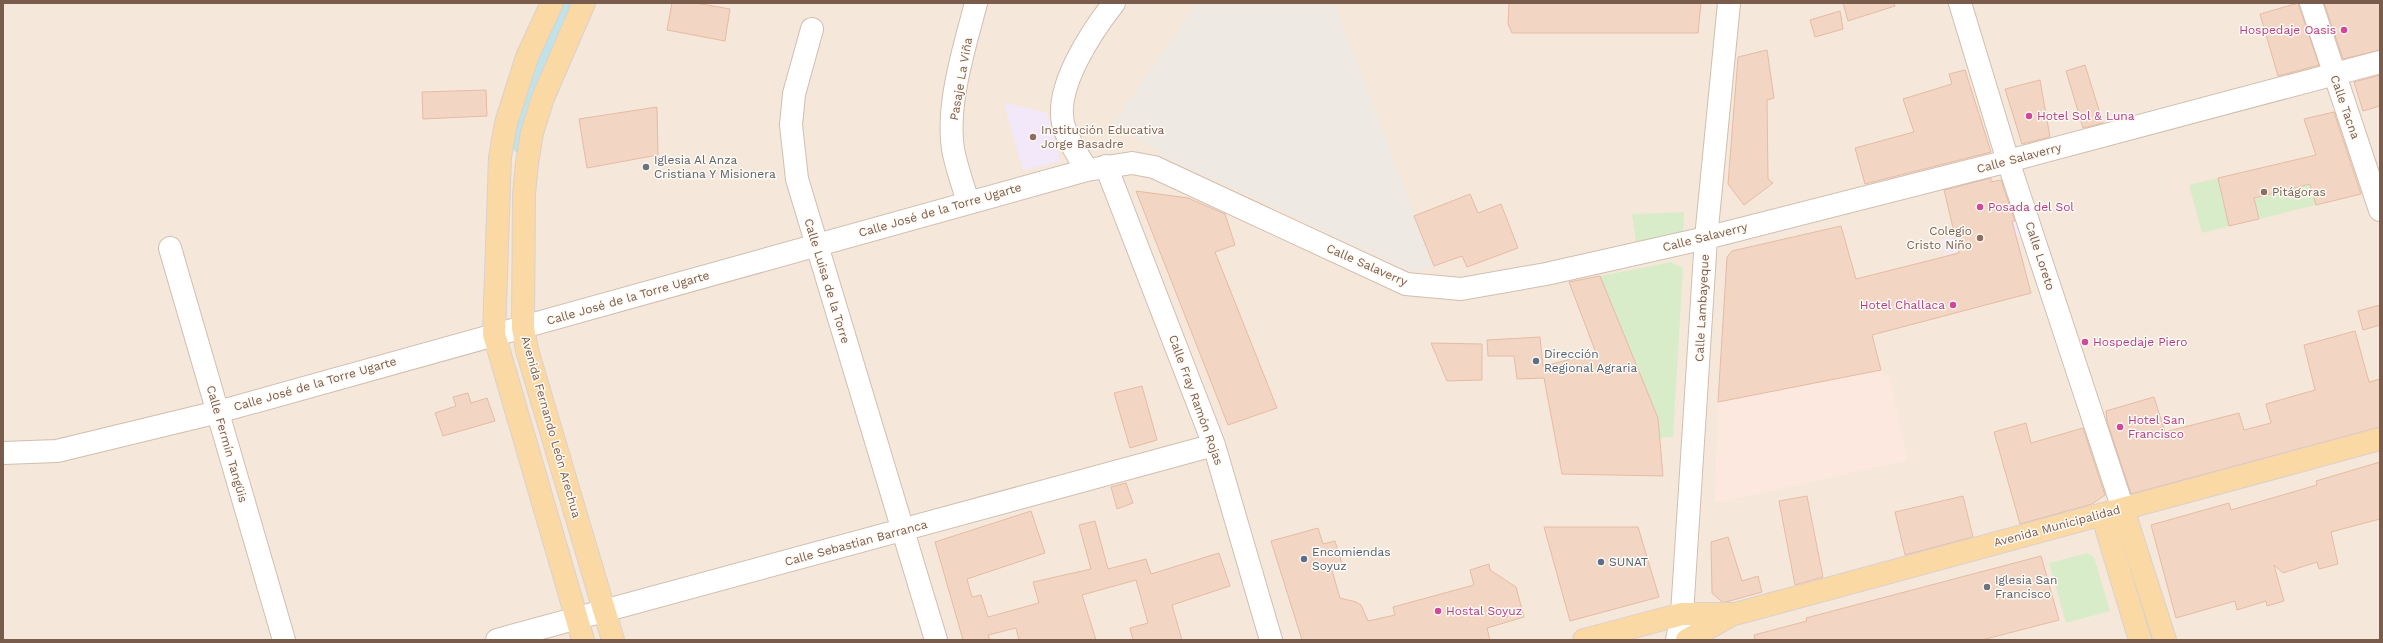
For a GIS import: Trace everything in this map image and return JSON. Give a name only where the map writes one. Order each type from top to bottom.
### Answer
[{"type":"main road","points":[[552,3],[527,57],[506,123],[502,143],[498,199],[494,334],[583,640]]},
{"type":"main road","name":"Avenida Fernando León Arechua","points":[[584,3],[555,67],[532,133],[524,194],[523,328],[527,350],[613,640]]},
{"type":"main road","name":"Avenida Municipalidad","points":[[1689,639],[1734,614],[2380,439]]},
{"type":"main road","points":[[2123,509],[2165,640]]},
{"type":"main road","points":[[2102,514],[2140,640]]},
{"type":"main road","name":"Avenida Municipalidad","points":[[1584,640],[1682,614],[1734,614]]},
{"type":"street","name":"Pasaje La Viña","points":[[968,202],[953,149],[952,132],[961,66],[976,3]]},
{"type":"street","name":"Calle Fray Ramón Rojas","points":[[1114,3],[1088,40],[1070,76],[1062,108],[1063,122],[1070,143],[1097,168],[1214,446],[1271,640]]},
{"type":"street","name":"Calle Lambayeque","points":[[1682,614],[1706,238],[1729,3]]},
{"type":"street","name":"Calle Loreto","points":[[1960,3],[2008,161],[2123,509]]},
{"type":"street","name":"Calle Tacna","points":[[2311,3],[2380,210]]},
{"type":"street","name":"Calle Luisa de la Torre","points":[[812,29],[794,94],[791,125],[797,179],[936,640]]},
{"type":"street","name":"Calle Salaverry","points":[[1097,168],[1132,162],[1154,167],[1406,284],[1429,288],[1461,289],[1546,274],[1706,238],[2008,161],[2380,62]]},
{"type":"street","name":"Calle José de la Torre Ugarte","points":[[3,453],[57,451],[218,412],[494,334],[523,328],[968,202],[1097,168]]},
{"type":"street","name":"Calle Fermín Tangüis","points":[[170,248],[284,640]]},
{"type":"street","name":"Calle Sebastian Barranca","points":[[497,640],[1214,446]]},
{"type":"street","points":[[1682,614],[1689,639]]},
{"type":"shaded area","points":[[3,3],[2380,3],[2380,640],[3,640]]},
{"type":"shaded area","points":[[1197,3],[1334,3],[1434,266],[1414,272],[1167,158],[1149,144],[1111,126]]},
{"type":"shaded area","name":"Institución Educativa Jorge Basadre","points":[[1004,103],[1047,113],[1060,161],[1023,170]]},
{"type":"shaded area","name":"Colegio Cristo Niño","points":[[2017,220],[2021,236],[1945,255],[1941,240]]},
{"type":"shaded area","points":[[1881,370],[1883,376],[1889,374],[1907,460],[1715,503],[1718,402]]},
{"type":"green space","points":[[2218,178],[2229,226],[2202,233],[2189,185]]},
{"type":"green space","points":[[2310,184],[2316,205],[2259,219],[2254,199]]},
{"type":"green space","points":[[1684,212],[1683,235],[1637,250],[1632,214]]},
{"type":"green space","points":[[1671,262],[1683,268],[1673,437],[1660,438],[1658,418],[1600,276]]},
{"type":"green space","points":[[2087,553],[2094,557],[2110,611],[2066,623],[2049,563]]},
{"type":"building","points":[[672,3],[696,3],[730,9],[725,41],[667,30]]},
{"type":"building","points":[[1509,3],[1701,3],[1698,33],[1512,33],[1508,24]]},
{"type":"building","points":[[1843,3],[1894,3],[1895,6],[1848,21]]},
{"type":"building","points":[[2298,3],[2319,65],[2278,76],[2260,14]]},
{"type":"building","points":[[2324,3],[2380,3],[2380,50],[2343,59]]},
{"type":"building","points":[[1840,11],[1843,29],[1815,37],[1810,20]]},
{"type":"building","points":[[1767,50],[1774,98],[1767,100],[1768,179],[1773,183],[1744,205],[1728,184],[1738,57]]},
{"type":"building","points":[[2085,65],[2103,123],[2083,128],[2066,71]]},
{"type":"building","points":[[1965,70],[1991,152],[1865,184],[1855,148],[1914,132],[1903,99],[1952,84],[1949,74]]},
{"type":"building","points":[[2380,75],[2380,106],[2363,111],[2354,82]]},
{"type":"building","name":"Hotel Sol & Luna","points":[[2040,80],[2050,137],[2022,144],[2005,89]]},
{"type":"building","points":[[486,90],[487,116],[423,119],[422,92]]},
{"type":"building","points":[[657,107],[658,155],[587,168],[579,119]]},
{"type":"building","points":[[2334,112],[2361,194],[2316,205],[2310,184],[2254,198],[2259,219],[2229,226],[2218,178],[2316,155],[2304,119]]},
{"type":"building","points":[[1991,178],[1991,182],[2001,180],[2015,221],[2012,221],[2031,293],[1872,335],[1881,370],[1718,402],[1727,257],[1732,251],[1841,226],[1856,279],[1959,253],[1944,190]]},
{"type":"building","points":[[1136,191],[1188,198],[1225,214],[1235,245],[1215,252],[1277,408],[1228,425]]},
{"type":"building","points":[[1470,194],[1478,213],[1501,204],[1518,248],[1467,267],[1462,256],[1434,266],[1414,216]]},
{"type":"building","points":[[1600,276],[1658,418],[1663,476],[1562,474],[1544,378],[1517,379],[1514,356],[1488,356],[1487,340],[1540,337],[1543,366],[1596,353],[1569,282]]},
{"type":"building","points":[[2380,305],[2380,325],[2363,330],[2358,311]]},
{"type":"building","points":[[2355,331],[2369,382],[2380,379],[2380,427],[2131,494],[2107,421],[2106,411],[2154,397],[2165,432],[2239,413],[2244,430],[2271,423],[2266,404],[2315,390],[2304,345]]},
{"type":"building","points":[[1431,343],[1482,344],[1482,380],[1447,381]]},
{"type":"building","points":[[1142,386],[1157,440],[1130,448],[1114,393]]},
{"type":"building","points":[[468,393],[471,403],[487,398],[495,421],[443,436],[435,413],[456,406],[453,397]]},
{"type":"building","points":[[2026,423],[2031,443],[2083,428],[2105,495],[2092,504],[2020,524],[1994,432]]},
{"type":"building","points":[[2380,462],[2380,519],[2331,532],[2338,564],[2319,569],[2317,562],[2283,573],[2274,565],[2284,601],[2267,606],[2266,601],[2237,610],[2235,601],[2176,618],[2151,525],[2229,503],[2231,510],[2317,485],[2316,481]]},
{"type":"building","points":[[1126,483],[1133,503],[1117,509],[1111,487]]},
{"type":"building","points":[[1807,496],[1823,577],[1795,585],[1779,501]]},
{"type":"building","points":[[1963,496],[1973,537],[1905,555],[1895,512]]},
{"type":"building","points":[[1031,511],[1045,553],[967,579],[972,597],[981,595],[988,617],[1039,603],[1033,582],[1091,569],[1079,525],[1095,521],[1108,569],[1146,559],[1151,574],[1219,553],[1230,586],[1172,605],[1182,640],[1133,640],[1130,628],[1148,623],[1136,580],[1082,595],[1096,640],[1019,640],[1016,628],[988,635],[990,640],[963,640],[935,542]]},
{"type":"building","name":"SUNAT","points":[[1544,527],[1638,527],[1659,597],[1570,621]]},
{"type":"building","points":[[1318,528],[1323,544],[1335,541],[1342,564],[1331,567],[1340,598],[1356,602],[1361,605],[1368,621],[1395,615],[1393,607],[1474,585],[1470,570],[1489,564],[1490,570],[1516,587],[1524,617],[1487,628],[1490,640],[1302,640],[1271,541]]},
{"type":"building","points":[[1728,537],[1742,581],[1758,576],[1762,592],[1722,602],[1712,593],[1711,542]]},
{"type":"building","name":"Iglesia San Francisco","points":[[2041,556],[2059,620],[1982,640],[1755,640],[1754,635],[1807,621],[1806,618]]},
{"type":"waterway","points":[[521,144],[529,107],[540,71],[572,3]]},
{"type":"place","name":"Hospedaje Oasis","points":[[2344,30]]},
{"type":"place","name":"Hotel Sol & Luna","points":[[2029,116]]},
{"type":"place","name":"Institución Educativa Jorge Basadre","points":[[1033,137]]},
{"type":"place","name":"Iglesia Al Anza Cristiana Y Misionera","points":[[646,167]]},
{"type":"place","name":"Pitágoras","points":[[2264,192]]},
{"type":"place","name":"Posada del Sol","points":[[1980,207]]},
{"type":"place","name":"Colegio Cristo Niño","points":[[1980,238]]},
{"type":"place","name":"Hotel Challaca","points":[[1953,305]]},
{"type":"place","name":"Hospedaje Piero","points":[[2085,342]]},
{"type":"place","name":"Dirección Regional Agraria","points":[[1536,361]]},
{"type":"place","name":"Hotel San Francisco","points":[[2120,427]]},
{"type":"place","name":"Encomiendas Soyuz","points":[[1304,559]]},
{"type":"place","name":"SUNAT","points":[[1601,562]]},
{"type":"place","name":"Iglesia San Francisco","points":[[1987,587]]},
{"type":"place","name":"Hostal Soyuz","points":[[1438,611]]}]
